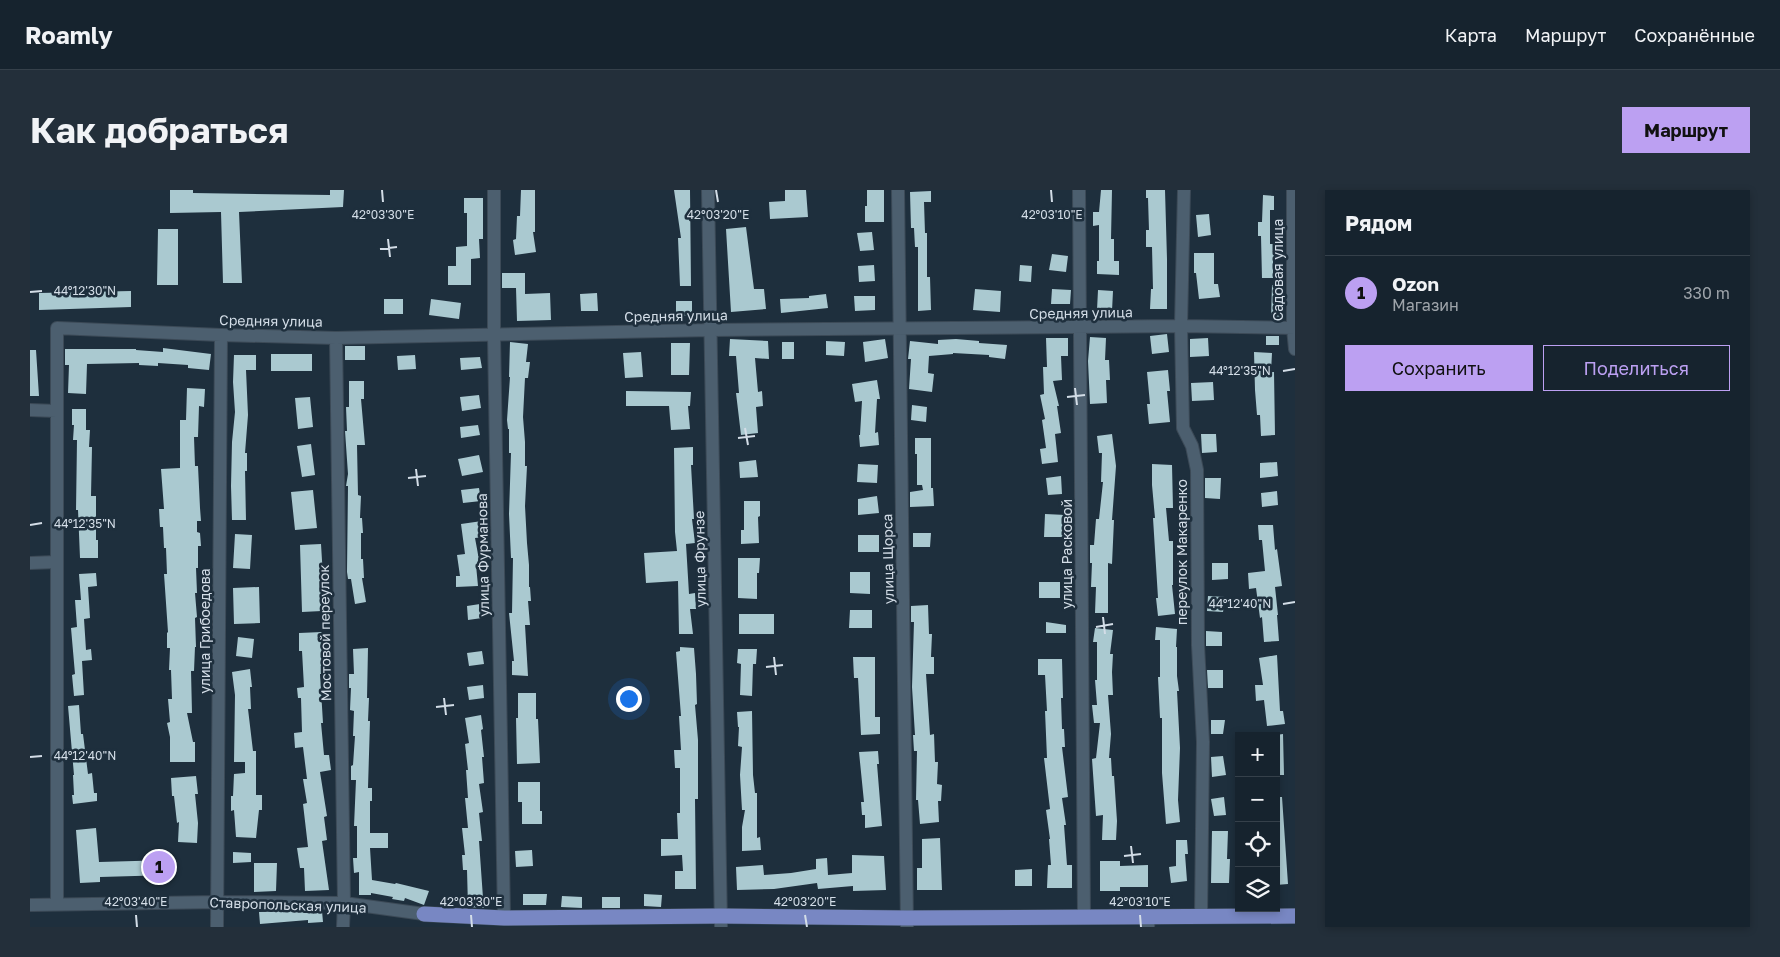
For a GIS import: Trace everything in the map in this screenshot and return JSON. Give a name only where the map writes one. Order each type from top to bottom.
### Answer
[{"type":"main road","name":"Ставропольская улица","points":[[423,923],[507,921],[1025,922],[1084,918],[1148,922],[1201,917],[1295,916]]},
{"type":"street","name":"улица Фурманова","points":[[494,190],[494,336],[507,921]]},
{"type":"street","name":"улица Фрунзе","points":[[708,190],[721,922]]},
{"type":"street","name":"улица Щорса","points":[[898,190],[907,922]]},
{"type":"street","name":"улица Расковой","points":[[1079,190],[1084,918]]},
{"type":"street","name":"переулок Макаренко","points":[[1184,190],[1181,326],[1183,428],[1192,446],[1197,470],[1198,645],[1203,742],[1201,917]]},
{"type":"street","name":"Садовая улица","points":[[1292,190],[1295,349]]},
{"type":"street","name":"Средняя улица","points":[[56,411],[57,328],[336,338],[711,330],[1181,326],[1294,328]]},
{"type":"street","name":"улица Грибоедова","points":[[217,927],[219,902],[221,335]]},
{"type":"street","name":"Мостовой переулок","points":[[336,338],[343,927]]},
{"type":"street","points":[[30,410],[56,411],[57,904]]},
{"type":"street","points":[[30,563],[56,562]]},
{"type":"street","name":"Ставропольская улица","points":[[30,904],[219,902],[344,904],[423,923]]},
{"type":"building","points":[[170,190],[193,190],[193,193],[330,195],[330,190],[344,190],[343,207],[239,212],[242,283],[223,283],[221,212],[170,213]]},
{"type":"building","points":[[521,190],[535,190],[535,232],[533,232],[536,252],[515,255],[513,240],[516,239],[517,216],[520,216]]},
{"type":"building","points":[[674,190],[690,190],[691,286],[680,286],[678,238],[681,238]]},
{"type":"building","points":[[785,190],[806,190],[808,217],[770,219],[769,202],[785,201]]},
{"type":"building","points":[[867,190],[884,190],[884,222],[865,222]]},
{"type":"building","points":[[1101,190],[1112,190],[1111,239],[1114,239],[1114,261],[1119,261],[1119,275],[1097,274],[1099,225],[1093,226],[1093,212],[1099,212]]},
{"type":"building","points":[[1146,190],[1165,190],[1167,309],[1150,309],[1151,289],[1153,289],[1152,247],[1146,247],[1146,230],[1149,230]]},
{"type":"building","points":[[931,191],[931,202],[924,202],[925,233],[927,233],[927,277],[930,277],[931,310],[918,311],[918,247],[915,247],[914,228],[911,228],[910,192]]},
{"type":"building","points":[[1263,195],[1274,196],[1274,210],[1270,210],[1270,244],[1274,244],[1275,257],[1273,257],[1273,278],[1262,278],[1261,236],[1258,236],[1258,222],[1262,222]]},
{"type":"building","points":[[464,198],[483,198],[483,239],[479,239],[480,258],[471,259],[471,285],[448,285],[448,266],[456,266],[456,247],[467,246],[467,213],[464,213]]},
{"type":"building","points":[[1209,214],[1211,235],[1198,237],[1196,215]]},
{"type":"building","points":[[746,227],[754,289],[764,289],[766,309],[731,312],[726,229]]},
{"type":"building","points":[[158,229],[178,229],[178,285],[157,285]]},
{"type":"building","points":[[872,232],[874,250],[860,251],[857,233]]},
{"type":"building","points":[[1194,253],[1214,253],[1214,284],[1218,284],[1220,297],[1199,299],[1196,273],[1194,273]]},
{"type":"building","points":[[1052,254],[1068,256],[1066,272],[1049,270]]},
{"type":"building","points":[[874,265],[875,281],[859,282],[858,266]]},
{"type":"building","points":[[1020,265],[1032,266],[1031,282],[1019,281]]},
{"type":"building","points":[[502,273],[525,273],[525,294],[550,293],[551,320],[517,321],[516,288],[502,288]]},
{"type":"building","points":[[1272,285],[1283,285],[1284,319],[1271,319]]},
{"type":"building","points":[[975,289],[1001,291],[1000,312],[973,310]]},
{"type":"building","points":[[1052,289],[1071,290],[1070,304],[1051,304]]},
{"type":"building","points":[[1098,290],[1113,291],[1112,311],[1097,310]]},
{"type":"building","points":[[131,291],[131,307],[39,310],[39,293]]},
{"type":"building","points":[[597,293],[598,311],[581,311],[580,294]]},
{"type":"building","points":[[826,294],[828,308],[781,313],[780,299],[809,298],[809,296]]},
{"type":"building","points":[[854,296],[875,296],[875,310],[855,311]]},
{"type":"building","points":[[384,299],[403,299],[403,314],[384,314]]},
{"type":"building","points":[[431,299],[461,303],[459,319],[429,315]]},
{"type":"building","points":[[676,301],[692,301],[692,316],[676,316]]},
{"type":"building","points":[[1167,334],[1169,352],[1152,354],[1150,336]]},
{"type":"building","points":[[1266,336],[1279,336],[1279,345],[1266,345]]},
{"type":"building","points":[[1090,337],[1106,338],[1105,360],[1109,360],[1110,380],[1106,380],[1107,403],[1090,404],[1088,361]]},
{"type":"building","points":[[1046,338],[1068,338],[1068,356],[1061,356],[1062,380],[1053,381],[1059,406],[1057,406],[1061,433],[1055,434],[1058,462],[1042,464],[1040,449],[1046,448],[1042,420],[1045,419],[1040,395],[1044,394],[1043,367],[1047,367]]},
{"type":"building","points":[[1208,338],[1209,356],[1190,357],[1190,339]]},
{"type":"building","points":[[730,339],[768,341],[769,359],[755,358],[758,392],[762,391],[763,406],[756,407],[758,433],[741,435],[736,393],[739,393],[736,356],[729,356]]},
{"type":"building","points":[[885,339],[888,358],[865,362],[863,342]]},
{"type":"building","points":[[956,339],[1007,345],[1005,359],[989,357],[989,355],[953,353],[929,356],[928,373],[934,374],[932,392],[909,389],[911,359],[908,359],[910,341],[938,344],[938,340]]},
{"type":"building","points":[[826,341],[845,342],[844,356],[826,355]]},
{"type":"building","points":[[510,342],[528,344],[526,362],[530,362],[528,378],[525,378],[523,417],[525,466],[527,466],[525,506],[531,601],[528,601],[530,625],[525,625],[528,676],[512,675],[512,661],[514,661],[509,613],[512,613],[513,558],[511,558],[509,514],[511,453],[509,453],[507,420]]},
{"type":"building","points":[[782,342],[794,342],[794,359],[782,359]]},
{"type":"building","points":[[671,343],[690,343],[689,375],[671,375]]},
{"type":"building","points":[[345,346],[365,346],[365,360],[345,360]]},
{"type":"building","points":[[163,348],[211,354],[209,370],[188,368],[188,365],[158,363],[158,366],[139,365],[139,363],[87,364],[86,394],[68,393],[69,365],[65,365],[65,349],[136,349],[163,352]]},
{"type":"building","points":[[30,350],[36,350],[39,396],[30,396]]},
{"type":"building","points":[[641,352],[643,377],[625,378],[623,353]]},
{"type":"building","points":[[1254,352],[1272,353],[1271,372],[1274,372],[1275,435],[1261,436],[1260,415],[1257,415]]},
{"type":"building","points":[[271,354],[312,354],[312,371],[271,371]]},
{"type":"building","points":[[234,355],[256,355],[256,370],[246,370],[248,415],[245,453],[247,453],[247,471],[245,471],[246,520],[232,520],[232,442],[235,412]]},
{"type":"building","points":[[415,355],[416,369],[398,370],[397,356]]},
{"type":"building","points":[[480,357],[482,368],[461,370],[460,358]]},
{"type":"building","points":[[1168,370],[1170,391],[1167,391],[1170,422],[1149,424],[1147,404],[1150,404],[1147,372]]},
{"type":"building","points":[[877,380],[880,399],[877,399],[875,433],[878,432],[879,445],[860,447],[859,435],[862,401],[855,402],[852,384]]},
{"type":"building","points":[[349,381],[364,381],[364,399],[361,399],[365,445],[357,445],[358,495],[361,496],[360,518],[362,518],[363,533],[361,533],[361,559],[363,559],[364,578],[362,578],[366,602],[355,604],[351,579],[348,579],[347,572],[348,486],[346,486],[348,474],[345,431],[347,431],[346,407],[349,407]]},
{"type":"building","points":[[1213,382],[1214,400],[1192,401],[1191,383]]},
{"type":"building","points":[[187,388],[205,389],[204,407],[199,406],[198,437],[194,437],[195,466],[198,466],[201,521],[197,521],[197,532],[200,533],[201,546],[198,546],[198,568],[196,568],[197,593],[195,593],[197,617],[195,618],[196,647],[194,671],[191,671],[192,713],[187,713],[193,742],[195,742],[195,762],[170,762],[170,737],[167,723],[170,722],[168,699],[172,699],[171,670],[169,670],[170,648],[167,648],[168,632],[164,574],[167,574],[166,548],[164,548],[163,527],[160,527],[159,509],[164,509],[161,469],[180,468],[180,420],[186,420]]},
{"type":"building","points":[[626,391],[691,392],[690,406],[688,406],[690,429],[671,430],[669,406],[626,406]]},
{"type":"building","points":[[479,395],[481,408],[462,411],[460,397]]},
{"type":"building","points":[[310,397],[313,427],[298,429],[295,398]]},
{"type":"building","points":[[912,405],[927,407],[926,422],[911,420]]},
{"type":"building","points":[[72,409],[86,409],[86,430],[90,430],[89,447],[92,447],[91,496],[96,496],[98,558],[80,558],[78,510],[76,510],[77,440],[73,440]]},
{"type":"building","points":[[478,425],[480,435],[461,438],[460,427]]},
{"type":"building","points":[[1112,434],[1116,466],[1112,520],[1114,520],[1112,564],[1108,563],[1108,613],[1095,613],[1096,587],[1091,587],[1092,563],[1090,563],[1090,545],[1094,545],[1096,519],[1099,519],[1103,482],[1101,482],[1102,453],[1099,453],[1097,436]]},
{"type":"building","points":[[1201,434],[1216,434],[1217,452],[1202,453]]},
{"type":"building","points":[[915,438],[931,438],[931,488],[933,488],[934,506],[910,507],[910,492],[923,490],[922,485],[917,485]]},
{"type":"building","points":[[311,444],[315,475],[302,477],[297,446]]},
{"type":"building","points":[[693,447],[693,465],[691,465],[694,519],[692,519],[695,543],[686,544],[689,594],[695,593],[696,609],[690,609],[693,634],[679,634],[678,581],[646,583],[644,553],[677,551],[674,448]]},
{"type":"building","points":[[479,455],[483,472],[462,476],[458,459]]},
{"type":"building","points":[[756,460],[758,477],[740,478],[739,462]]},
{"type":"building","points":[[1277,462],[1278,476],[1260,478],[1260,463]]},
{"type":"building","points":[[858,464],[878,465],[877,483],[857,482]]},
{"type":"building","points":[[1152,464],[1172,465],[1173,508],[1166,508],[1169,541],[1173,541],[1172,585],[1175,614],[1158,616],[1156,598],[1158,598]]},
{"type":"building","points":[[1061,476],[1062,494],[1048,495],[1046,478]]},
{"type":"building","points":[[1205,478],[1221,478],[1220,499],[1205,498]]},
{"type":"building","points":[[479,488],[481,501],[463,503],[461,490]]},
{"type":"building","points":[[313,490],[317,528],[295,530],[291,492]]},
{"type":"building","points":[[1277,491],[1278,505],[1262,507],[1261,493]]},
{"type":"building","points":[[877,496],[879,513],[858,515],[858,499]]},
{"type":"building","points":[[744,501],[760,501],[760,516],[758,517],[759,543],[741,544],[741,530],[744,530]]},
{"type":"building","points":[[1045,514],[1066,515],[1065,537],[1044,537]]},
{"type":"building","points":[[482,521],[484,537],[475,538],[480,565],[476,565],[478,586],[456,587],[456,576],[460,576],[457,555],[465,554],[461,524]]},
{"type":"building","points":[[1258,525],[1273,525],[1275,550],[1277,549],[1282,586],[1275,587],[1279,641],[1264,642],[1262,617],[1260,618],[1256,588],[1249,589],[1248,573],[1265,571],[1262,540],[1259,540]]},
{"type":"building","points":[[913,533],[931,533],[930,547],[913,547]]},
{"type":"building","points":[[235,534],[252,535],[250,569],[233,568]]},
{"type":"building","points":[[858,535],[879,535],[879,552],[858,552]]},
{"type":"building","points":[[321,544],[323,577],[321,577],[322,611],[302,612],[300,545]]},
{"type":"building","points":[[738,558],[760,558],[759,573],[757,573],[757,599],[738,598]]},
{"type":"building","points":[[1212,563],[1228,563],[1228,579],[1212,580]]},
{"type":"building","points":[[850,572],[870,572],[870,594],[850,593]]},
{"type":"building","points":[[96,573],[97,586],[88,587],[90,618],[84,619],[86,650],[91,649],[92,660],[82,661],[84,695],[74,696],[72,675],[75,674],[71,628],[77,627],[75,600],[81,600],[79,574]]},
{"type":"building","points":[[1039,582],[1060,582],[1060,598],[1039,598]]},
{"type":"building","points":[[259,587],[260,623],[234,624],[233,588]]},
{"type":"building","points":[[1208,596],[1225,597],[1223,612],[1207,611]]},
{"type":"building","points":[[480,604],[482,618],[468,620],[467,606]]},
{"type":"building","points":[[928,605],[929,634],[932,634],[931,657],[934,657],[934,674],[926,674],[930,735],[934,734],[935,762],[938,762],[937,784],[942,785],[941,801],[938,801],[939,822],[920,824],[918,800],[916,800],[917,751],[914,751],[913,735],[915,735],[912,687],[914,622],[911,622],[911,606]]},
{"type":"building","points":[[850,610],[872,610],[872,628],[849,628]]},
{"type":"building","points":[[739,614],[774,614],[774,634],[739,634]]},
{"type":"building","points":[[1046,622],[1066,625],[1066,633],[1046,633]]},
{"type":"building","points":[[1156,627],[1177,629],[1176,647],[1179,691],[1177,691],[1180,748],[1178,800],[1180,822],[1166,824],[1162,773],[1162,718],[1160,718],[1158,677],[1160,677],[1160,640],[1155,640]]},
{"type":"building","points":[[1095,628],[1113,630],[1110,654],[1113,654],[1113,695],[1108,695],[1111,734],[1109,758],[1111,758],[1112,776],[1114,776],[1117,821],[1116,840],[1102,840],[1103,815],[1096,816],[1092,759],[1096,758],[1100,723],[1094,723],[1092,705],[1097,705],[1095,680],[1097,680],[1097,642],[1093,642]]},
{"type":"building","points":[[1206,631],[1222,632],[1222,646],[1206,646]]},
{"type":"building","points":[[322,632],[323,674],[320,674],[323,723],[321,723],[324,755],[329,755],[331,770],[320,772],[327,816],[324,817],[327,840],[322,841],[329,890],[305,891],[304,868],[300,868],[297,848],[308,847],[303,804],[307,803],[303,779],[307,779],[303,747],[295,748],[294,733],[302,732],[301,698],[298,698],[297,688],[304,687],[302,651],[299,651],[299,633]]},
{"type":"building","points":[[238,637],[254,639],[252,658],[236,656]]},
{"type":"building","points":[[680,647],[694,648],[696,674],[698,799],[695,799],[696,889],[675,889],[675,871],[683,871],[682,855],[661,856],[661,839],[678,839],[677,813],[680,813],[680,768],[675,768],[674,750],[681,750],[679,716],[681,716],[676,652],[680,651]]},
{"type":"building","points":[[368,648],[367,698],[369,698],[368,721],[370,721],[368,788],[372,788],[370,833],[388,833],[388,848],[370,848],[372,880],[396,883],[429,891],[424,905],[405,898],[404,901],[371,893],[371,895],[359,895],[359,872],[354,873],[353,858],[357,858],[357,826],[354,826],[356,780],[351,780],[351,766],[353,765],[355,736],[353,736],[354,711],[350,710],[351,688],[349,688],[349,674],[354,674],[353,649]]},
{"type":"building","points":[[738,649],[757,649],[756,664],[753,664],[752,696],[740,695],[741,664],[737,663]]},
{"type":"building","points":[[482,651],[484,664],[469,666],[467,653]]},
{"type":"building","points":[[1277,655],[1280,711],[1283,711],[1285,724],[1267,726],[1264,700],[1256,701],[1255,685],[1263,685],[1259,658]]},
{"type":"building","points":[[853,657],[875,657],[875,717],[880,717],[880,734],[861,735],[858,678],[854,678]]},
{"type":"building","points":[[1038,659],[1062,659],[1062,729],[1064,729],[1065,747],[1062,747],[1068,797],[1062,798],[1066,825],[1064,825],[1067,865],[1072,865],[1072,888],[1047,888],[1048,865],[1051,865],[1046,810],[1050,809],[1044,758],[1047,758],[1045,711],[1047,711],[1045,675],[1038,675]]},
{"type":"building","points":[[250,669],[252,687],[250,687],[251,709],[248,709],[253,751],[256,751],[256,795],[262,795],[262,810],[259,810],[256,838],[236,837],[234,810],[231,811],[234,774],[245,773],[245,762],[234,762],[235,695],[232,672]]},
{"type":"building","points":[[1207,670],[1223,670],[1223,688],[1208,688]]},
{"type":"building","points":[[483,685],[484,698],[469,700],[467,687]]},
{"type":"building","points":[[518,693],[536,693],[540,763],[517,764],[516,718],[518,718]]},
{"type":"building","points":[[79,705],[81,734],[83,734],[88,774],[92,773],[94,793],[97,793],[97,801],[73,804],[74,775],[68,706]]},
{"type":"building","points":[[752,711],[753,775],[755,793],[757,793],[757,838],[760,837],[761,850],[742,851],[742,827],[745,810],[742,810],[740,775],[742,747],[738,746],[739,727],[737,712]]},
{"type":"building","points":[[481,715],[484,783],[479,784],[483,812],[479,813],[482,841],[479,841],[483,898],[485,898],[484,908],[468,907],[467,870],[463,870],[462,855],[465,855],[462,828],[468,828],[465,798],[468,798],[466,770],[468,770],[465,744],[469,743],[465,718]]},
{"type":"building","points":[[1211,720],[1225,720],[1223,734],[1211,734]]},
{"type":"building","points":[[1280,734],[1283,734],[1284,775],[1280,775]]},
{"type":"building","points":[[878,751],[879,764],[877,764],[882,826],[865,828],[865,815],[862,815],[861,802],[864,802],[859,752]]},
{"type":"building","points":[[1223,756],[1226,775],[1212,777],[1211,757]]},
{"type":"building","points":[[196,776],[198,794],[195,794],[198,823],[197,843],[178,842],[179,822],[177,823],[174,796],[172,796],[171,778]]},
{"type":"building","points":[[518,782],[540,782],[542,824],[522,824],[522,802],[518,802]]},
{"type":"building","points":[[1224,797],[1226,815],[1214,816],[1211,799]]},
{"type":"building","points":[[1280,797],[1282,797],[1288,884],[1280,885]]},
{"type":"building","points":[[96,828],[99,862],[170,860],[170,875],[100,877],[100,882],[80,883],[76,830]]},
{"type":"building","points":[[1212,831],[1228,831],[1227,859],[1230,859],[1229,883],[1211,883]]},
{"type":"building","points":[[940,838],[942,890],[917,890],[917,868],[922,868],[922,839]]},
{"type":"building","points":[[1176,840],[1187,840],[1188,854],[1185,854],[1187,881],[1171,883],[1169,867],[1176,866]]},
{"type":"building","points":[[532,850],[533,866],[516,867],[515,851]]},
{"type":"building","points":[[233,852],[251,853],[251,862],[233,863]]},
{"type":"building","points":[[852,855],[884,856],[886,890],[853,891],[853,886],[818,889],[817,883],[774,889],[737,890],[736,867],[763,865],[764,875],[791,873],[816,869],[816,859],[827,858],[828,875],[852,873]]},
{"type":"building","points":[[1100,861],[1120,861],[1120,866],[1148,865],[1148,887],[1120,887],[1120,891],[1100,891]]},
{"type":"building","points":[[254,863],[277,863],[276,891],[254,892]]},
{"type":"building","points":[[1032,869],[1032,886],[1015,886],[1015,870]]},
{"type":"building","points":[[523,894],[547,894],[546,905],[523,905]]},
{"type":"building","points":[[644,894],[662,895],[661,907],[644,906]]},
{"type":"building","points":[[562,896],[582,897],[582,908],[561,907]]},
{"type":"building","points":[[602,897],[620,897],[620,908],[602,908]]},
{"type":"building","points":[[322,911],[323,922],[308,923],[308,920],[260,924],[259,912]]},
{"type":"place","name":"Ozon","points":[[159,867]]}]
